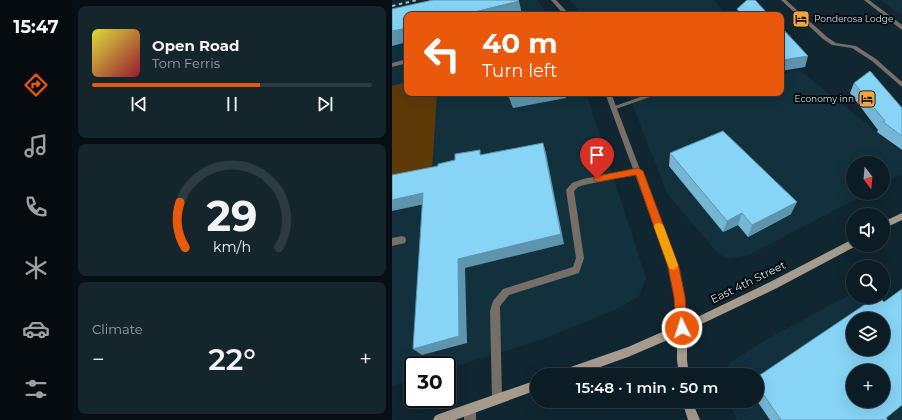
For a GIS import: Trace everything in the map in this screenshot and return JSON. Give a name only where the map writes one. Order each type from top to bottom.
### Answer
[{"type":"main road","points":[[890,222],[902,216]]},
{"type":"main road","name":"East 4th Street","points":[[582,368],[636,348],[682,328],[801,271],[846,247]]},
{"type":"main road","points":[[682,328],[683,368]]},
{"type":"main road","points":[[439,420],[470,415],[497,400],[530,388]]},
{"type":"main road","points":[[690,408],[694,420]]},
{"type":"street","points":[[553,0],[564,12]]},
{"type":"street","points":[[783,0],[825,38],[834,44],[854,47],[874,60],[902,85]]},
{"type":"street","points":[[866,0],[902,28]]},
{"type":"street","points":[[392,65],[404,62]]},
{"type":"street","points":[[609,96],[674,267],[680,297],[682,328]]},
{"type":"street","points":[[614,108],[649,96]]},
{"type":"street","points":[[497,400],[494,311],[496,304],[506,292],[576,270],[580,258],[570,190],[575,185],[638,171]]},
{"type":"street","points":[[392,242],[402,240]]},
{"type":"shaded area","points":[[450,0],[537,0],[547,12],[404,12],[404,96],[587,96],[646,278],[639,296],[619,308],[543,339],[456,366],[456,356],[404,356],[404,383],[392,386],[392,14]]},
{"type":"shaded area","points":[[569,0],[714,0],[724,12],[580,12]]},
{"type":"shaded area","points":[[880,0],[902,0],[902,16]]},
{"type":"shaded area","points":[[798,69],[902,152],[902,174],[890,180],[890,156],[846,156],[846,200],[854,200],[749,255],[730,259],[718,254],[667,193],[629,96],[784,96],[784,74]]},
{"type":"shaded area","points":[[404,83],[404,96],[437,96],[432,170],[392,178],[392,86]]},
{"type":"shaded area","points":[[846,297],[846,304],[868,304],[876,312],[846,312],[846,356],[890,356],[890,326],[902,339],[902,420],[737,420],[732,408],[764,408],[764,368],[726,368],[731,362],[767,339]]},
{"type":"building","points":[[433,0],[519,1],[474,12],[404,12],[404,29],[392,31],[392,9]]},
{"type":"building","points":[[747,0],[755,0],[766,12],[739,12],[737,9]]},
{"type":"building","points":[[784,30],[808,56],[784,60]]},
{"type":"building","points":[[870,71],[902,108],[902,136],[883,122],[885,121],[854,83]]},
{"type":"building","points":[[723,131],[797,202],[752,225],[742,213],[727,221],[670,153]]},
{"type":"building","points":[[543,143],[561,234],[458,259],[459,336],[413,349],[423,193],[392,200],[392,175],[438,166],[438,164],[455,160],[455,154],[480,150],[480,155]]},
{"type":"building","points":[[902,289],[902,405],[886,418],[888,420],[781,420],[764,395],[764,372],[846,317],[846,356],[890,356],[890,312],[854,312],[866,304],[890,304],[890,298]]},
{"type":"railway","points":[[392,6],[417,0]]},
{"type":"slow traffic","points":[[659,227],[673,265]]},
{"type":"place","name":"Ponderosa Lodge","points":[[801,19]]},
{"type":"place","name":"Economy inn","points":[[867,99]]},
{"type":"route","points":[[597,179],[638,171],[674,267],[680,297],[682,328]]}]
